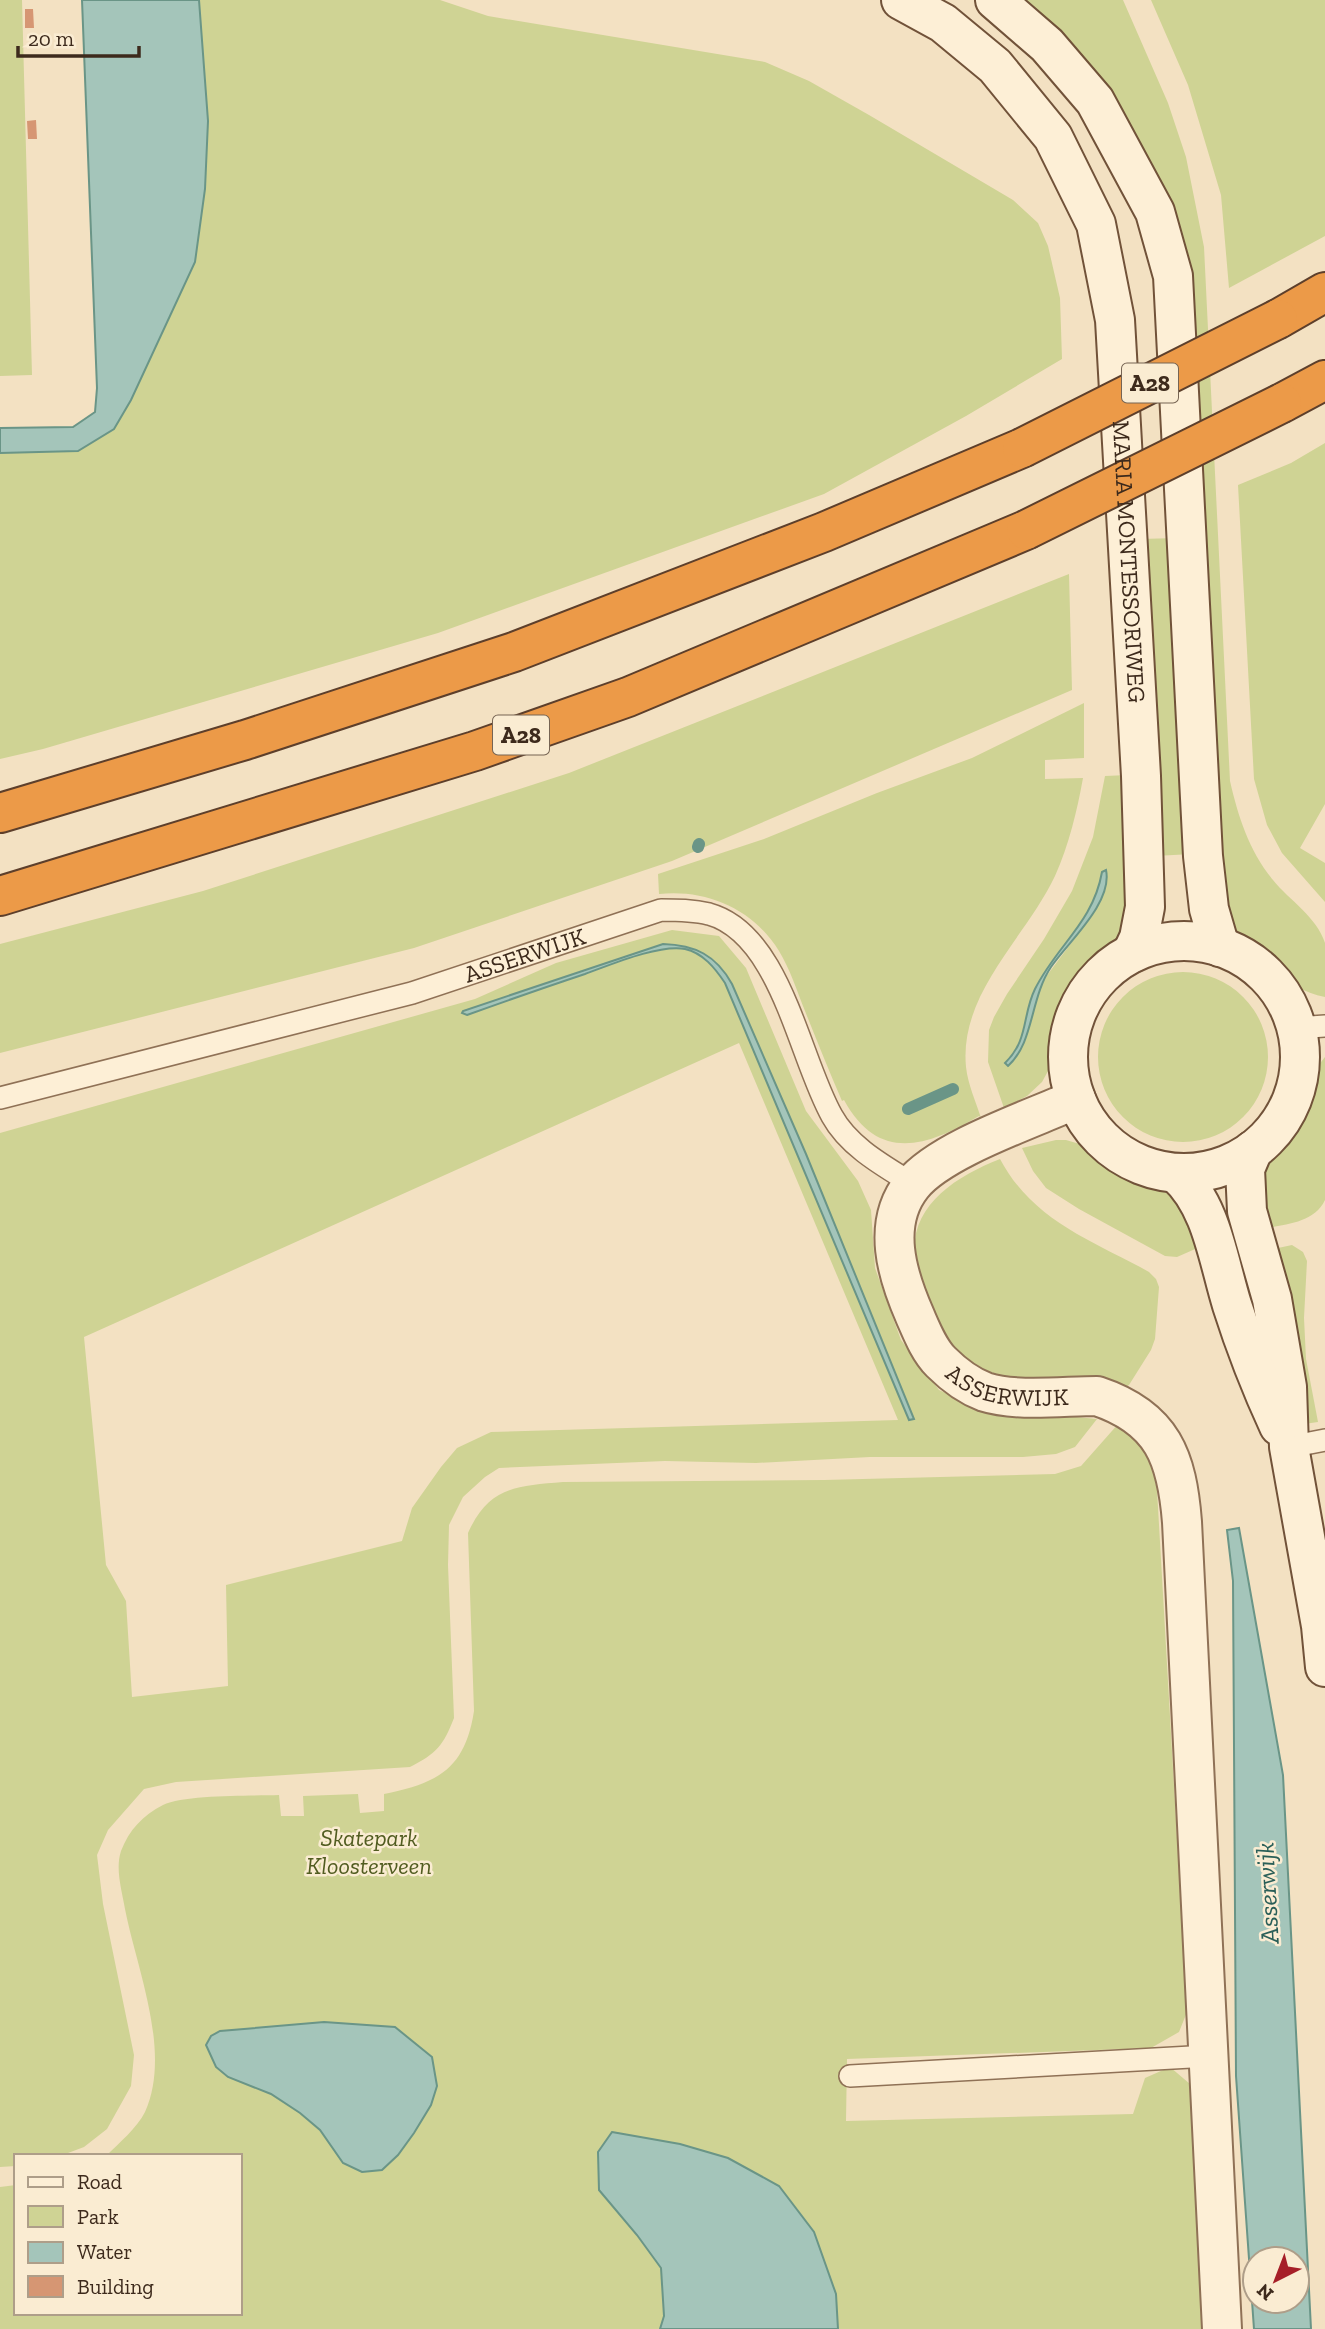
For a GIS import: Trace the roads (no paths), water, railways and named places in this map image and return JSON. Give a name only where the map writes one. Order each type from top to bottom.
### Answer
[{"type":"highway","name":"A28","points":[[0,813],[245,740],[514,652],[824,532],[1022,448],[1278,319],[1325,292]]},
{"type":"highway","name":"A28","points":[[0,897],[475,751],[628,697],[1026,530],[1325,380]]},
{"type":"street","name":"MARIA MONTESSORIWEG","points":[[901,0],[943,23],[995,66],[1053,137],[1096,224],[1115,320],[1141,776],[1145,907],[1139,938],[1132,953]]},
{"type":"street","points":[[995,0],[1047,45],[1095,101],[1155,212],[1173,276],[1203,856],[1209,909],[1220,947]]},
{"type":"street","points":[[1175,941],[1220,947],[1241,956],[1259,970],[1276,986],[1288,1006],[1310,1027],[1299,1047],[1296,1086],[1280,1122],[1253,1150],[1235,1161],[1216,1168],[1176,1173],[1154,1169],[1115,1150],[1099,1136],[1076,1100],[1068,1058],[1075,1015],[1098,979],[1114,964],[1132,953],[1175,941]]},
{"type":"street","name":"ASSERWIJK","points":[[1076,1100],[949,1156],[929,1169],[913,1184],[902,1201],[895,1221],[896,1259],[903,1289],[925,1339],[940,1361],[960,1379],[985,1392],[1004,1396],[1097,1396],[1111,1401],[1148,1425],[1167,1450],[1174,1466],[1180,1486],[1222,2329]]},
{"type":"street","points":[[1253,1150],[1245,1169],[1247,1211],[1272,1299],[1287,1387],[1307,1443],[1325,1667]]},
{"type":"street","points":[[1176,1173],[1189,1185],[1208,1223],[1254,1367],[1307,1443]]},
{"type":"lane","name":"ASSERWIJK","points":[[0,1098],[412,992],[661,910],[685,910],[709,914],[728,922],[747,935],[776,982],[833,1118],[848,1138],[913,1184]]},
{"type":"lane","points":[[850,2076],[1209,2056]]},
{"type":"water","points":[[82,0],[199,0],[208,121],[205,189],[195,262],[131,400],[114,429],[78,451],[0,453],[0,428],[73,427],[95,412],[97,388]]},
{"type":"water","points":[[1106,870],[1103,896],[1088,922],[1044,979],[1023,1045],[1008,1066],[1005,1063],[1022,1036],[1035,989],[1053,959],[1083,920],[1091,906],[1102,872]]},
{"type":"water","points":[[663,944],[695,949],[704,954],[719,966],[732,984],[806,1154],[914,1419],[909,1420],[725,983],[708,962],[685,949],[649,952],[467,1015],[462,1013]]},
{"type":"water","name":"Asserwijk","points":[[1239,1528],[1283,1775],[1307,2245],[1248,2245],[1236,2076],[1233,1581],[1227,1530]]},
{"type":"water","points":[[324,2022],[395,2027],[432,2057],[437,2086],[431,2105],[398,2155],[382,2170],[362,2172],[343,2163],[320,2130],[300,2113],[271,2094],[228,2077],[216,2067],[206,2045],[211,2036],[220,2031]]},
{"type":"water","points":[[612,2132],[680,2144],[728,2158],[779,2186],[814,2232],[836,2294],[838,2329],[660,2329],[664,2316],[661,2268],[599,2190],[598,2152]]},
{"type":"water","points":[[1253,2315],[1310,2315],[1311,2329],[1254,2329]]},
{"type":"waterway","points":[[908,1109],[953,1089]]},
{"type":"park label","name":"Skatepark Kloosterveen","points":[[369,1852]]}]
